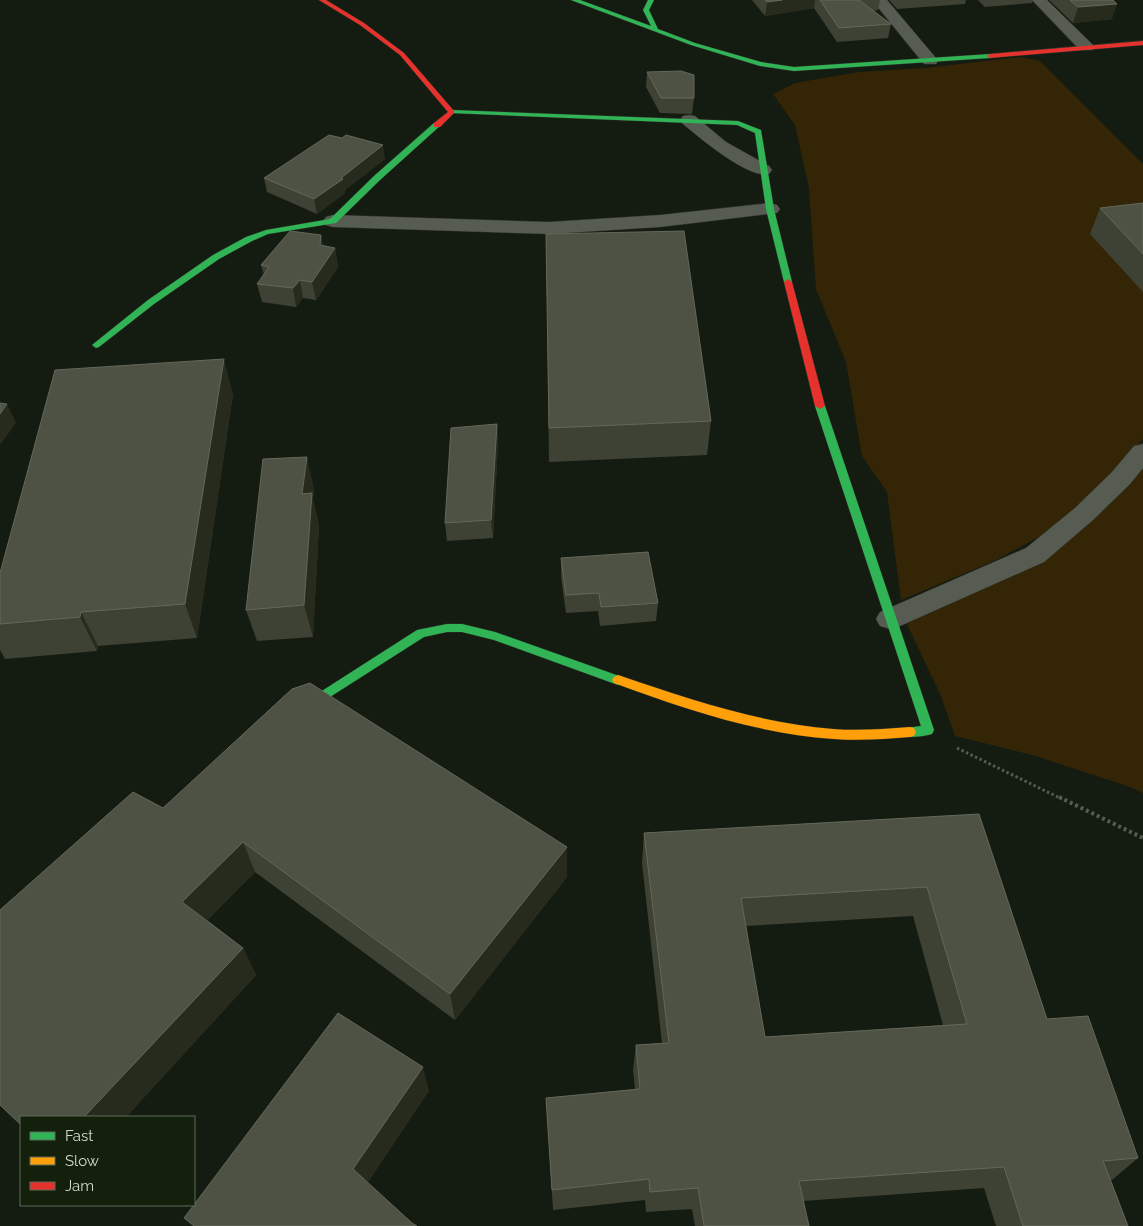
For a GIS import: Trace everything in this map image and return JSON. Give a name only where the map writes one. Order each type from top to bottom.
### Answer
[{"type":"street","points":[[322,0],[362,24],[402,54],[452,112]]},
{"type":"street","points":[[574,0],[693,44],[778,68],[813,70],[1143,43]]},
{"type":"street","points":[[590,5],[610,0]]},
{"type":"street","points":[[650,0],[647,5],[647,16],[656,31]]},
{"type":"street","points":[[879,0],[930,61]]},
{"type":"street","points":[[1039,0],[1086,47]]},
{"type":"street","points":[[304,708],[421,633],[443,628],[461,628],[503,639],[710,712],[760,726],[848,735],[898,734],[928,730],[819,403],[770,209],[758,132],[753,128],[738,123],[452,112],[377,178],[333,221]]},
{"type":"street","points":[[689,120],[720,146],[763,170]]},
{"type":"street","points":[[96,345],[151,302],[216,257],[266,232],[333,221],[549,228],[650,222],[770,209]]},
{"type":"street","points":[[890,619],[1035,555],[1084,514],[1121,478],[1143,452]]},
{"type":"path","points":[[928,730],[953,746],[1143,838]]},
{"type":"shaded area","points":[[1020,57],[1040,61],[1143,164],[1143,439],[1107,479],[1055,528],[996,560],[901,600],[887,492],[862,456],[846,362],[816,289],[809,188],[795,125],[773,94],[795,83],[859,72],[926,68]]},
{"type":"shaded area","points":[[1143,464],[1143,793],[1036,756],[955,736],[941,696],[904,618],[1039,559]]},
{"type":"building","points":[[765,0],[782,0],[767,2]]},
{"type":"building","points":[[820,0],[859,0],[891,24],[839,28]]},
{"type":"building","points":[[1070,0],[1113,0],[1117,4],[1078,7]]},
{"type":"building","points":[[681,71],[694,75],[694,98],[661,98],[647,72]]},
{"type":"building","points":[[329,135],[342,138],[346,135],[383,145],[341,178],[343,179],[314,199],[264,178]]},
{"type":"building","points":[[1143,203],[1143,254],[1100,208]]},
{"type":"building","points":[[290,231],[321,235],[320,245],[335,248],[312,282],[300,280],[293,288],[257,284],[269,267],[261,265]]},
{"type":"building","points":[[684,231],[711,421],[549,428],[546,234]]},
{"type":"building","points":[[224,359],[185,604],[81,612],[80,617],[0,624],[0,573],[55,370]]},
{"type":"building","points":[[0,403],[7,404],[0,414]]},
{"type":"building","points":[[497,424],[491,520],[445,523],[451,428]]},
{"type":"building","points":[[307,457],[302,494],[312,493],[304,605],[246,610],[263,459]]},
{"type":"building","points":[[648,552],[658,603],[601,607],[599,593],[566,595],[561,558]]},
{"type":"building","points":[[310,683],[567,847],[450,994],[243,842],[182,902],[243,948],[85,1116],[20,1116],[20,1124],[0,1105],[0,910],[133,792],[163,808],[292,689]]},
{"type":"building","points":[[979,814],[1047,1019],[1088,1016],[1138,1158],[1103,1161],[1128,1226],[1023,1226],[1004,1167],[799,1181],[809,1226],[704,1226],[698,1188],[650,1192],[649,1179],[552,1190],[546,1098],[640,1089],[636,1045],[669,1043],[644,833]],"holes":[[[927,887],[967,1024],[765,1037],[741,898]]]},
{"type":"building","points":[[338,1013],[423,1067],[353,1169],[417,1226],[194,1226],[184,1218],[195,1206],[195,1203]]},
{"type":"traffic: fast","points":[[574,0],[693,44],[760,64],[794,69],[990,56]]},
{"type":"traffic: fast","points":[[651,0],[646,10],[656,31]]},
{"type":"traffic: fast","points":[[452,112],[738,123],[758,132],[770,209],[788,282]]},
{"type":"traffic: fast","points":[[96,345],[151,302],[216,257],[249,239],[266,232],[333,221],[377,178],[437,125]]},
{"type":"traffic: fast","points":[[820,406],[928,730],[910,732]]},
{"type":"traffic: fast","points":[[304,708],[421,633],[447,628],[462,628],[495,636],[618,680]]},
{"type":"traffic: slow","points":[[618,680],[689,705],[761,724],[835,734],[872,735],[910,732]]},
{"type":"traffic: jam","points":[[322,0],[362,24],[402,54],[452,112],[437,125]]},
{"type":"traffic: jam","points":[[990,56],[1143,43]]},
{"type":"traffic: jam","points":[[788,282],[820,406]]}]
